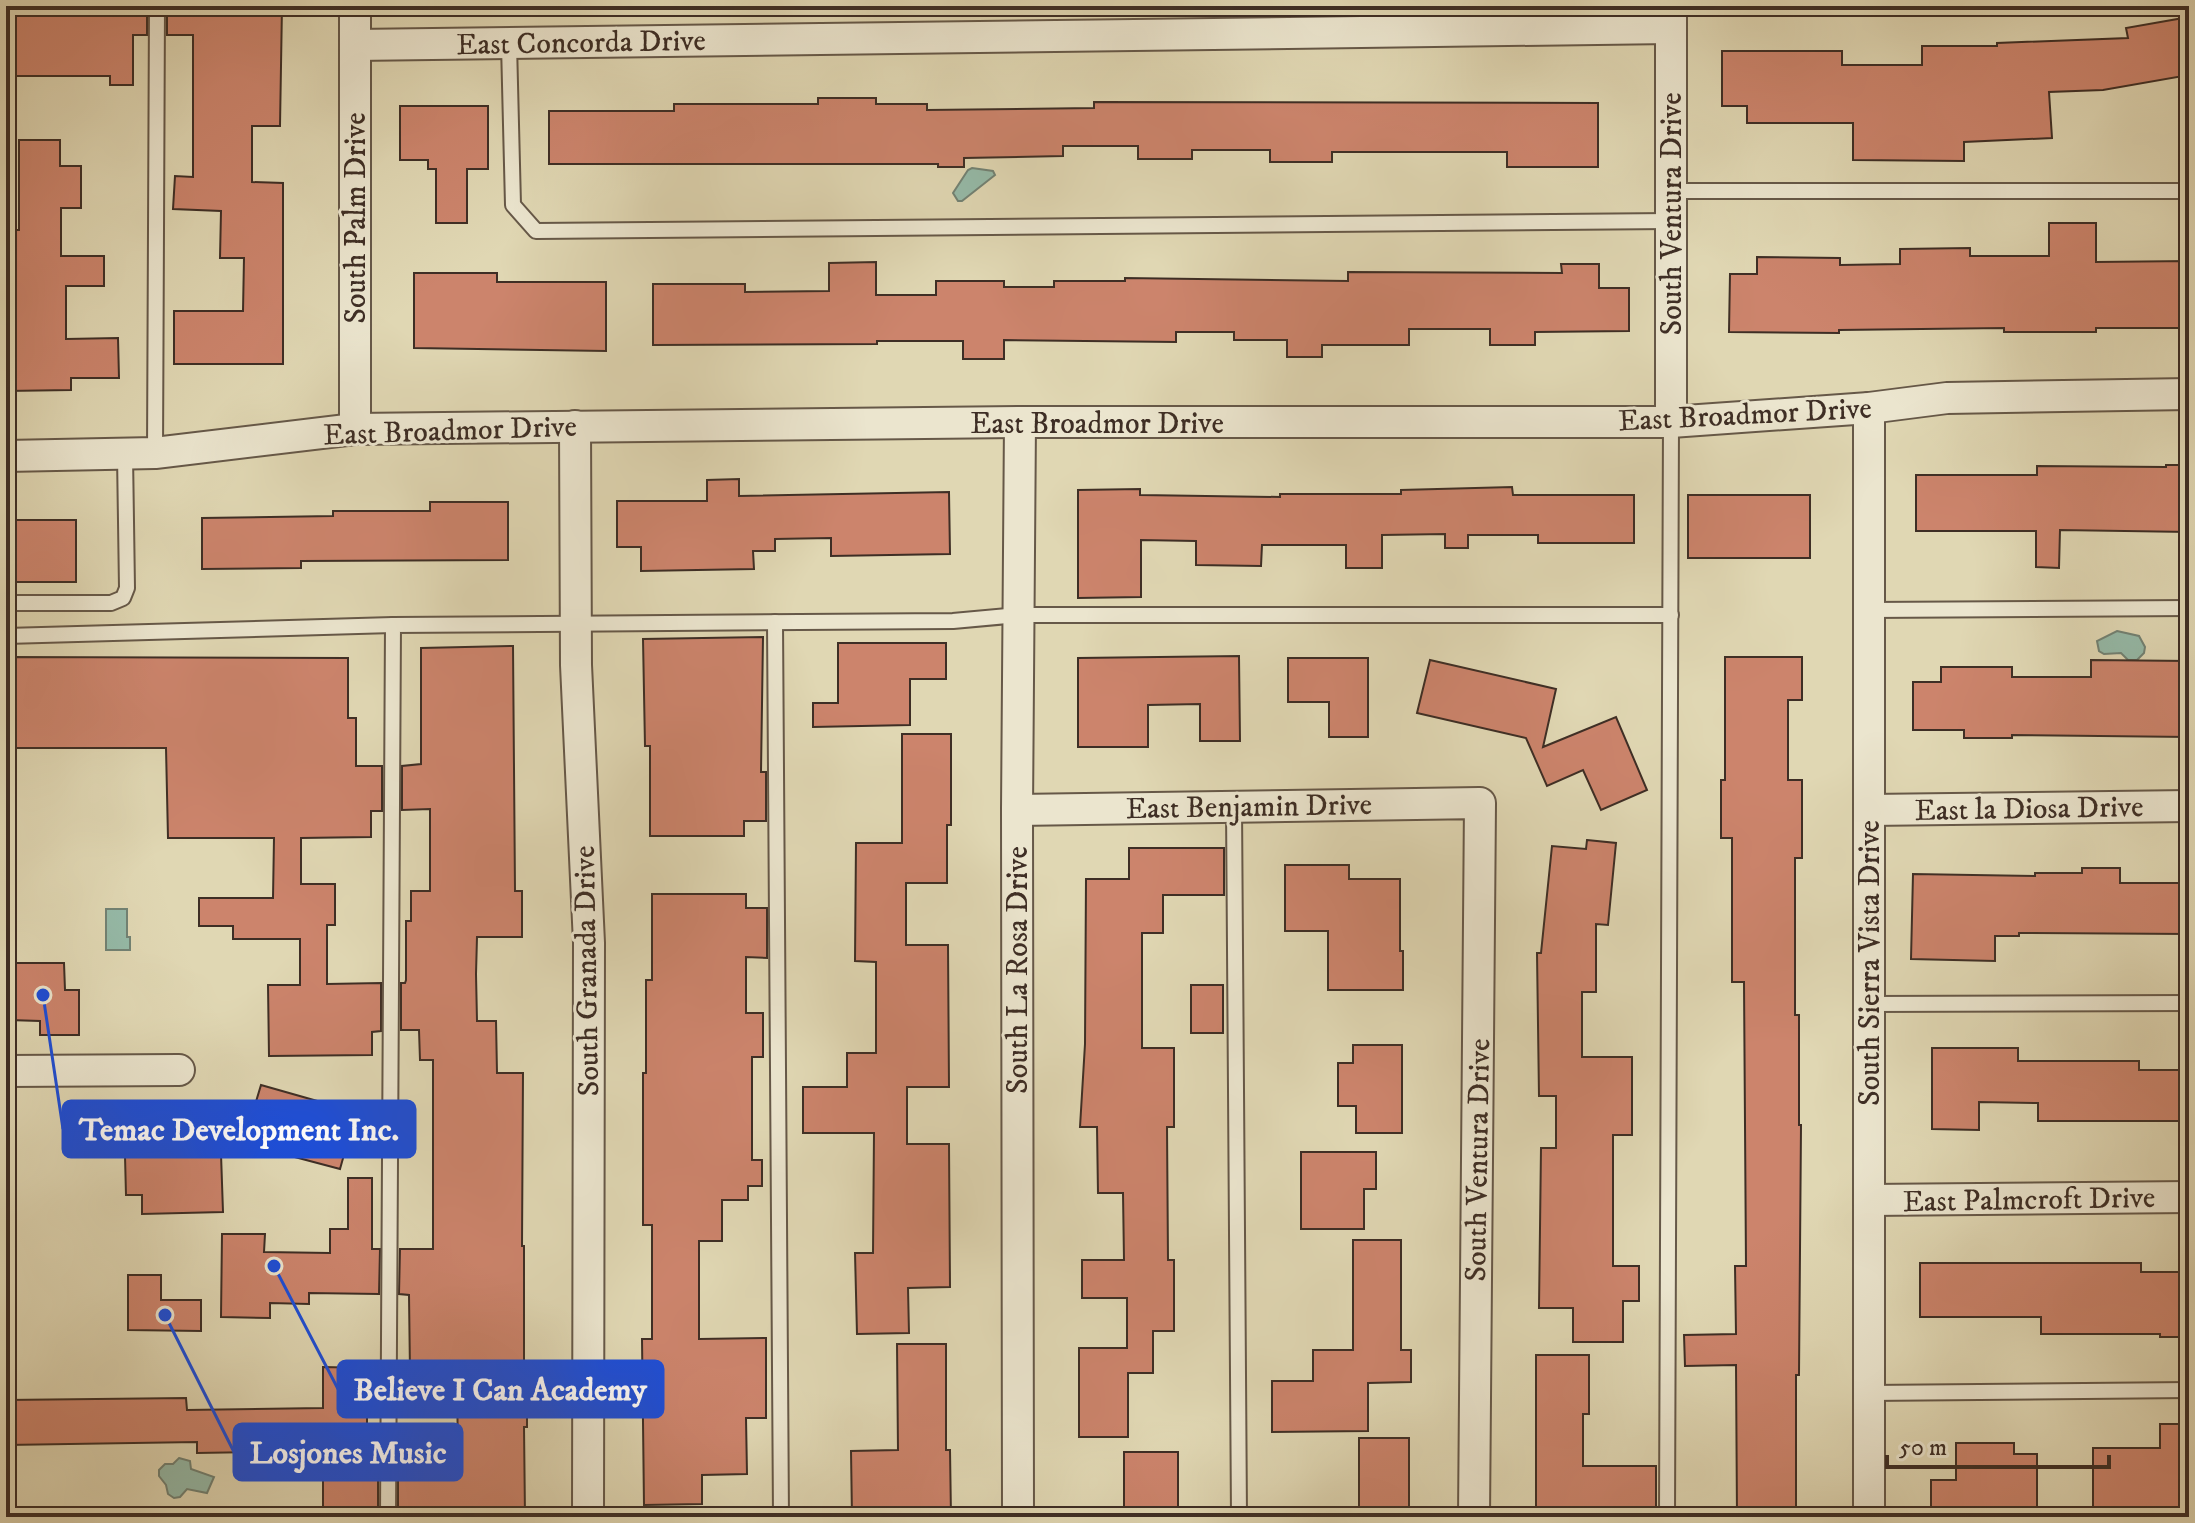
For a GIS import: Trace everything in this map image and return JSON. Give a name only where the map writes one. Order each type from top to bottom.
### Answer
[{"type":"street","name":"South Palm Drive","points":[[355,6],[355,429]]},
{"type":"street","name":"East Concorda Drive","points":[[355,45],[1671,17]]},
{"type":"street","name":"South Ventura Drive","points":[[1671,17],[1671,422]]},
{"type":"street","name":"East Broadmor Drive","points":[[6,456],[140,454],[355,429],[1020,422],[1671,422],[1869,408],[1947,398],[2189,394]]},
{"type":"street","name":"South Sierra Vista Drive","points":[[1869,408],[1869,1517]]},
{"type":"street","name":"South La Rosa Drive","points":[[1018,1517],[1020,422]]},
{"type":"street","name":"South Granada Drive","points":[[575,426],[576,623],[589,943],[588,1517]]},
{"type":"street","name":"South Ventura Drive","points":[[1474,1517],[1480,803]]},
{"type":"street","name":"East Benjamin Drive","points":[[1017,810],[1480,803]]},
{"type":"street","name":"East la Diosa Drive","points":[[1869,810],[2189,806]]},
{"type":"street","points":[[6,1071],[179,1070]]},
{"type":"street","name":"East Palmcroft Drive","points":[[1869,1200],[2189,1197]]},
{"type":"lane","points":[[6,603],[111,603],[123,598],[127,588],[140,454],[157,6]]},
{"type":"lane","points":[[509,44],[513,205],[536,231],[1671,206],[2189,191]]},
{"type":"lane","points":[[1667,1517],[1671,422]]},
{"type":"lane","points":[[1869,610],[2189,608]]},
{"type":"lane","points":[[6,636],[393,625],[953,621],[1019,615],[1671,615]]},
{"type":"lane","points":[[775,622],[781,1517]]},
{"type":"lane","points":[[388,1517],[393,625]]},
{"type":"lane","points":[[1234,806],[1239,1517]]},
{"type":"lane","points":[[1869,1004],[2189,1003]]},
{"type":"lane","points":[[1869,1393],[2189,1390]]},
{"type":"shaded area","points":[[972,168],[993,171],[995,175],[958,201],[953,193]]},
{"type":"shaded area","points":[[2117,631],[2139,636],[2145,647],[2137,660],[2128,660],[2121,653],[2104,654],[2099,651],[2097,641]]},
{"type":"shaded area","points":[[106,909],[127,909],[130,950],[106,950]]},
{"type":"shaded area","points":[[179,1458],[190,1461],[191,1469],[214,1477],[207,1493],[187,1489],[180,1497],[174,1498],[168,1494],[159,1470]]},
{"type":"building","points":[[7,6],[133,6],[133,11],[147,11],[147,35],[133,35],[133,85],[110,85],[110,76],[6,76]]},
{"type":"building","points":[[199,6],[282,6],[280,126],[252,126],[252,182],[283,183],[283,364],[174,364],[174,311],[243,311],[244,258],[220,258],[221,211],[173,209],[175,176],[193,177],[193,35],[167,35],[167,11],[199,11]]},
{"type":"building","points":[[2189,17],[2189,75],[2103,90],[2049,92],[2052,138],[1964,142],[1964,161],[1853,160],[1853,123],[1747,123],[1747,106],[1722,106],[1722,51],[1842,51],[1842,65],[1922,65],[1922,46],[1997,46],[1997,43],[2128,38],[2126,28]]},
{"type":"building","points":[[818,98],[876,98],[876,104],[927,104],[927,110],[1094,108],[1094,102],[1598,103],[1598,167],[1507,167],[1507,152],[1332,152],[1332,162],[1270,162],[1270,150],[1192,150],[1192,159],[1138,159],[1138,146],[1063,146],[1063,156],[964,158],[964,167],[938,167],[938,164],[549,164],[549,111],[674,111],[674,104],[818,104]]},
{"type":"building","points":[[400,106],[488,106],[488,169],[467,169],[467,223],[436,223],[436,169],[428,169],[428,160],[400,160]]},
{"type":"building","points":[[19,140],[60,140],[60,166],[81,166],[81,208],[61,208],[61,256],[104,256],[104,286],[66,286],[66,339],[118,338],[119,378],[71,378],[71,390],[6,391],[6,339],[10,339],[10,230],[19,230]]},
{"type":"building","points":[[2049,223],[2096,223],[2096,262],[2189,261],[2189,328],[2096,328],[2096,332],[2004,332],[2004,328],[1839,330],[1839,333],[1729,332],[1730,274],[1757,274],[1757,257],[1840,258],[1840,265],[1900,264],[1900,249],[1970,248],[1970,256],[2049,256]]},
{"type":"building","points":[[876,262],[876,295],[936,295],[936,281],[1004,281],[1004,287],[1054,287],[1054,281],[1125,281],[1125,278],[1348,281],[1348,272],[1562,273],[1561,264],[1599,264],[1599,288],[1629,288],[1629,331],[1535,332],[1535,345],[1490,345],[1490,329],[1409,329],[1409,345],[1322,345],[1322,357],[1287,357],[1287,340],[1234,340],[1234,332],[1176,332],[1176,342],[1004,340],[1004,359],[963,359],[963,341],[653,345],[653,284],[745,284],[745,292],[829,291],[829,263]]},
{"type":"building","points":[[414,273],[497,273],[497,282],[606,282],[606,351],[414,348]]},
{"type":"building","points":[[2189,465],[2189,532],[2060,530],[2059,568],[2036,567],[2036,531],[1916,531],[1916,475],[2037,475],[2037,466]]},
{"type":"building","points":[[739,479],[739,496],[949,492],[950,554],[831,556],[831,538],[775,539],[775,551],[753,551],[754,569],[641,571],[641,547],[617,547],[617,501],[707,501],[707,480]]},
{"type":"building","points":[[1512,487],[1513,495],[1634,495],[1634,543],[1538,543],[1538,535],[1468,535],[1468,548],[1445,548],[1445,534],[1382,535],[1382,568],[1346,568],[1346,545],[1262,545],[1261,566],[1196,565],[1196,541],[1141,540],[1141,597],[1078,598],[1078,490],[1140,489],[1140,495],[1280,497],[1280,494],[1401,494],[1401,490]]},
{"type":"building","points":[[1688,495],[1810,495],[1810,558],[1688,558]]},
{"type":"building","points":[[430,502],[508,502],[508,560],[301,561],[301,568],[202,569],[202,518],[333,516],[333,511],[430,511]]},
{"type":"building","points":[[8,520],[76,520],[76,582],[6,582]]},
{"type":"building","points":[[763,637],[761,772],[766,772],[766,821],[744,821],[744,836],[650,836],[650,746],[645,746],[643,639]]},
{"type":"building","points":[[838,643],[946,643],[946,679],[910,679],[910,725],[813,727],[813,703],[838,703]]},
{"type":"building","points":[[513,646],[515,891],[522,891],[522,937],[477,937],[476,974],[477,1021],[496,1021],[497,1073],[523,1073],[522,1246],[524,1382],[527,1382],[525,1516],[502,1516],[502,1510],[398,1511],[398,1467],[458,1467],[457,1372],[410,1372],[409,1295],[399,1294],[400,1249],[433,1249],[433,1060],[420,1060],[419,1030],[401,1030],[401,983],[406,980],[406,921],[411,921],[411,891],[430,891],[430,809],[402,810],[402,766],[421,764],[421,648]]},
{"type":"building","points":[[1239,656],[1240,741],[1200,741],[1200,704],[1148,705],[1148,747],[1078,747],[1078,658]]},
{"type":"building","points":[[7,657],[348,658],[348,718],[356,718],[356,766],[382,766],[382,811],[371,811],[371,837],[301,838],[301,884],[335,884],[335,925],[327,925],[327,984],[381,983],[381,1031],[372,1032],[372,1055],[269,1056],[268,985],[300,985],[300,939],[233,939],[233,926],[199,926],[199,898],[273,898],[274,838],[168,838],[166,748],[7,748]]},
{"type":"building","points":[[1725,657],[1802,657],[1802,700],[1788,700],[1788,780],[1802,780],[1802,858],[1795,858],[1795,1015],[1799,1015],[1801,1125],[1796,1517],[1737,1517],[1736,1365],[1685,1366],[1684,1335],[1736,1334],[1735,1266],[1746,1266],[1744,982],[1732,982],[1732,838],[1721,838],[1721,780],[1725,780]]},
{"type":"building","points":[[1288,658],[1368,658],[1368,737],[1329,737],[1329,702],[1288,702]]},
{"type":"building","points":[[1430,660],[1556,689],[1543,747],[1616,717],[1647,790],[1601,810],[1583,770],[1547,786],[1526,738],[1417,713]]},
{"type":"building","points":[[2091,660],[2189,661],[2189,737],[2012,735],[2012,738],[1964,738],[1964,730],[1913,730],[1913,682],[1941,682],[1941,667],[2012,667],[2012,677],[2091,677]]},
{"type":"building","points":[[902,734],[951,734],[951,825],[947,825],[947,883],[906,883],[906,945],[948,945],[949,1087],[907,1087],[907,1144],[949,1144],[950,1287],[908,1288],[909,1333],[857,1334],[855,1253],[873,1253],[874,1133],[803,1133],[803,1087],[847,1087],[847,1053],[876,1053],[876,962],[855,961],[856,843],[902,843]]},
{"type":"building","points":[[1587,840],[1616,843],[1608,925],[1596,924],[1596,992],[1582,992],[1582,1057],[1632,1057],[1632,1135],[1613,1135],[1613,1266],[1639,1266],[1639,1301],[1623,1301],[1623,1342],[1573,1342],[1573,1308],[1539,1308],[1541,1148],[1556,1148],[1556,1096],[1539,1096],[1537,953],[1541,953],[1552,846],[1586,849]]},
{"type":"building","points":[[1129,848],[1224,848],[1224,895],[1163,895],[1163,933],[1142,933],[1142,1048],[1174,1048],[1174,1127],[1167,1127],[1168,1260],[1174,1260],[1174,1331],[1153,1331],[1153,1373],[1128,1373],[1128,1437],[1079,1437],[1079,1348],[1127,1348],[1127,1298],[1082,1298],[1082,1260],[1124,1260],[1123,1193],[1098,1193],[1097,1127],[1080,1127],[1085,1044],[1086,879],[1129,879]]},
{"type":"building","points":[[1285,865],[1349,865],[1349,879],[1400,879],[1403,990],[1328,990],[1328,931],[1285,931]]},
{"type":"building","points":[[2082,868],[2120,868],[2120,883],[2189,883],[2189,934],[2019,933],[2019,936],[1995,936],[1995,961],[1911,959],[1913,874],[2035,876],[2035,873],[2082,873]]},
{"type":"building","points":[[652,894],[746,894],[746,908],[767,908],[767,958],[746,957],[746,1013],[763,1013],[763,1057],[752,1057],[752,1160],[762,1160],[762,1186],[748,1186],[748,1200],[722,1200],[722,1241],[699,1241],[699,1339],[766,1338],[766,1418],[746,1418],[747,1474],[702,1475],[702,1504],[644,1505],[642,1339],[652,1339],[652,1225],[643,1225],[643,1073],[646,1073],[646,980],[652,980]]},
{"type":"building","points":[[8,963],[64,963],[65,990],[79,990],[79,1035],[40,1035],[40,1021],[9,1020],[6,1001]]},
{"type":"building","points":[[1191,985],[1223,985],[1223,1033],[1191,1033]]},
{"type":"building","points":[[1353,1045],[1402,1045],[1402,1133],[1356,1133],[1356,1106],[1338,1106],[1338,1063],[1353,1063]]},
{"type":"building","points":[[1932,1048],[2018,1048],[2018,1061],[2139,1061],[2139,1070],[2189,1070],[2189,1121],[2038,1121],[2038,1103],[1979,1102],[1979,1130],[1932,1129]]},
{"type":"building","points":[[261,1085],[356,1112],[340,1169],[272,1151],[277,1133],[249,1125]]},
{"type":"building","points":[[1301,1152],[1376,1152],[1376,1189],[1364,1189],[1364,1229],[1301,1229]]},
{"type":"building","points":[[221,1154],[223,1212],[142,1214],[142,1195],[126,1195],[125,1156]]},
{"type":"building","points":[[348,1178],[372,1178],[372,1249],[380,1249],[379,1294],[309,1293],[309,1304],[270,1303],[270,1318],[221,1317],[222,1234],[265,1234],[264,1252],[330,1253],[330,1229],[348,1229]]},
{"type":"building","points":[[1353,1240],[1401,1240],[1401,1350],[1411,1350],[1411,1382],[1368,1383],[1368,1431],[1272,1432],[1272,1381],[1313,1381],[1313,1350],[1353,1350]]},
{"type":"building","points":[[1920,1263],[2141,1263],[2141,1272],[2189,1272],[2189,1337],[2160,1337],[2160,1334],[2041,1334],[2041,1317],[1920,1317]]},
{"type":"building","points":[[128,1275],[161,1275],[161,1300],[201,1300],[201,1331],[128,1330]]},
{"type":"building","points":[[897,1344],[946,1344],[946,1450],[950,1450],[951,1517],[852,1517],[851,1451],[898,1450]]},
{"type":"building","points":[[1536,1355],[1589,1355],[1589,1414],[1583,1414],[1583,1466],[1656,1466],[1656,1517],[1536,1517]]},
{"type":"building","points":[[323,1367],[367,1368],[367,1467],[378,1467],[378,1511],[323,1511],[323,1451],[197,1453],[197,1442],[6,1445],[6,1400],[186,1398],[187,1410],[323,1408]]},
{"type":"building","points":[[2160,1424],[2189,1424],[2189,1517],[2093,1517],[2093,1448],[2160,1448]]},
{"type":"building","points":[[1359,1438],[1409,1438],[1409,1517],[1359,1517]]},
{"type":"building","points":[[1956,1443],[2014,1443],[2014,1454],[2037,1454],[2037,1507],[1999,1507],[1999,1517],[1931,1517],[1931,1480],[1956,1480]]},
{"type":"building","points":[[1124,1452],[1178,1452],[1178,1517],[1124,1517]]},
{"type":"place","name":"Temac Development Inc.","points":[[43,995]]},
{"type":"place","name":"Believe I Can Academy","points":[[274,1266]]},
{"type":"place","name":"Losjones Music","points":[[165,1315]]}]
